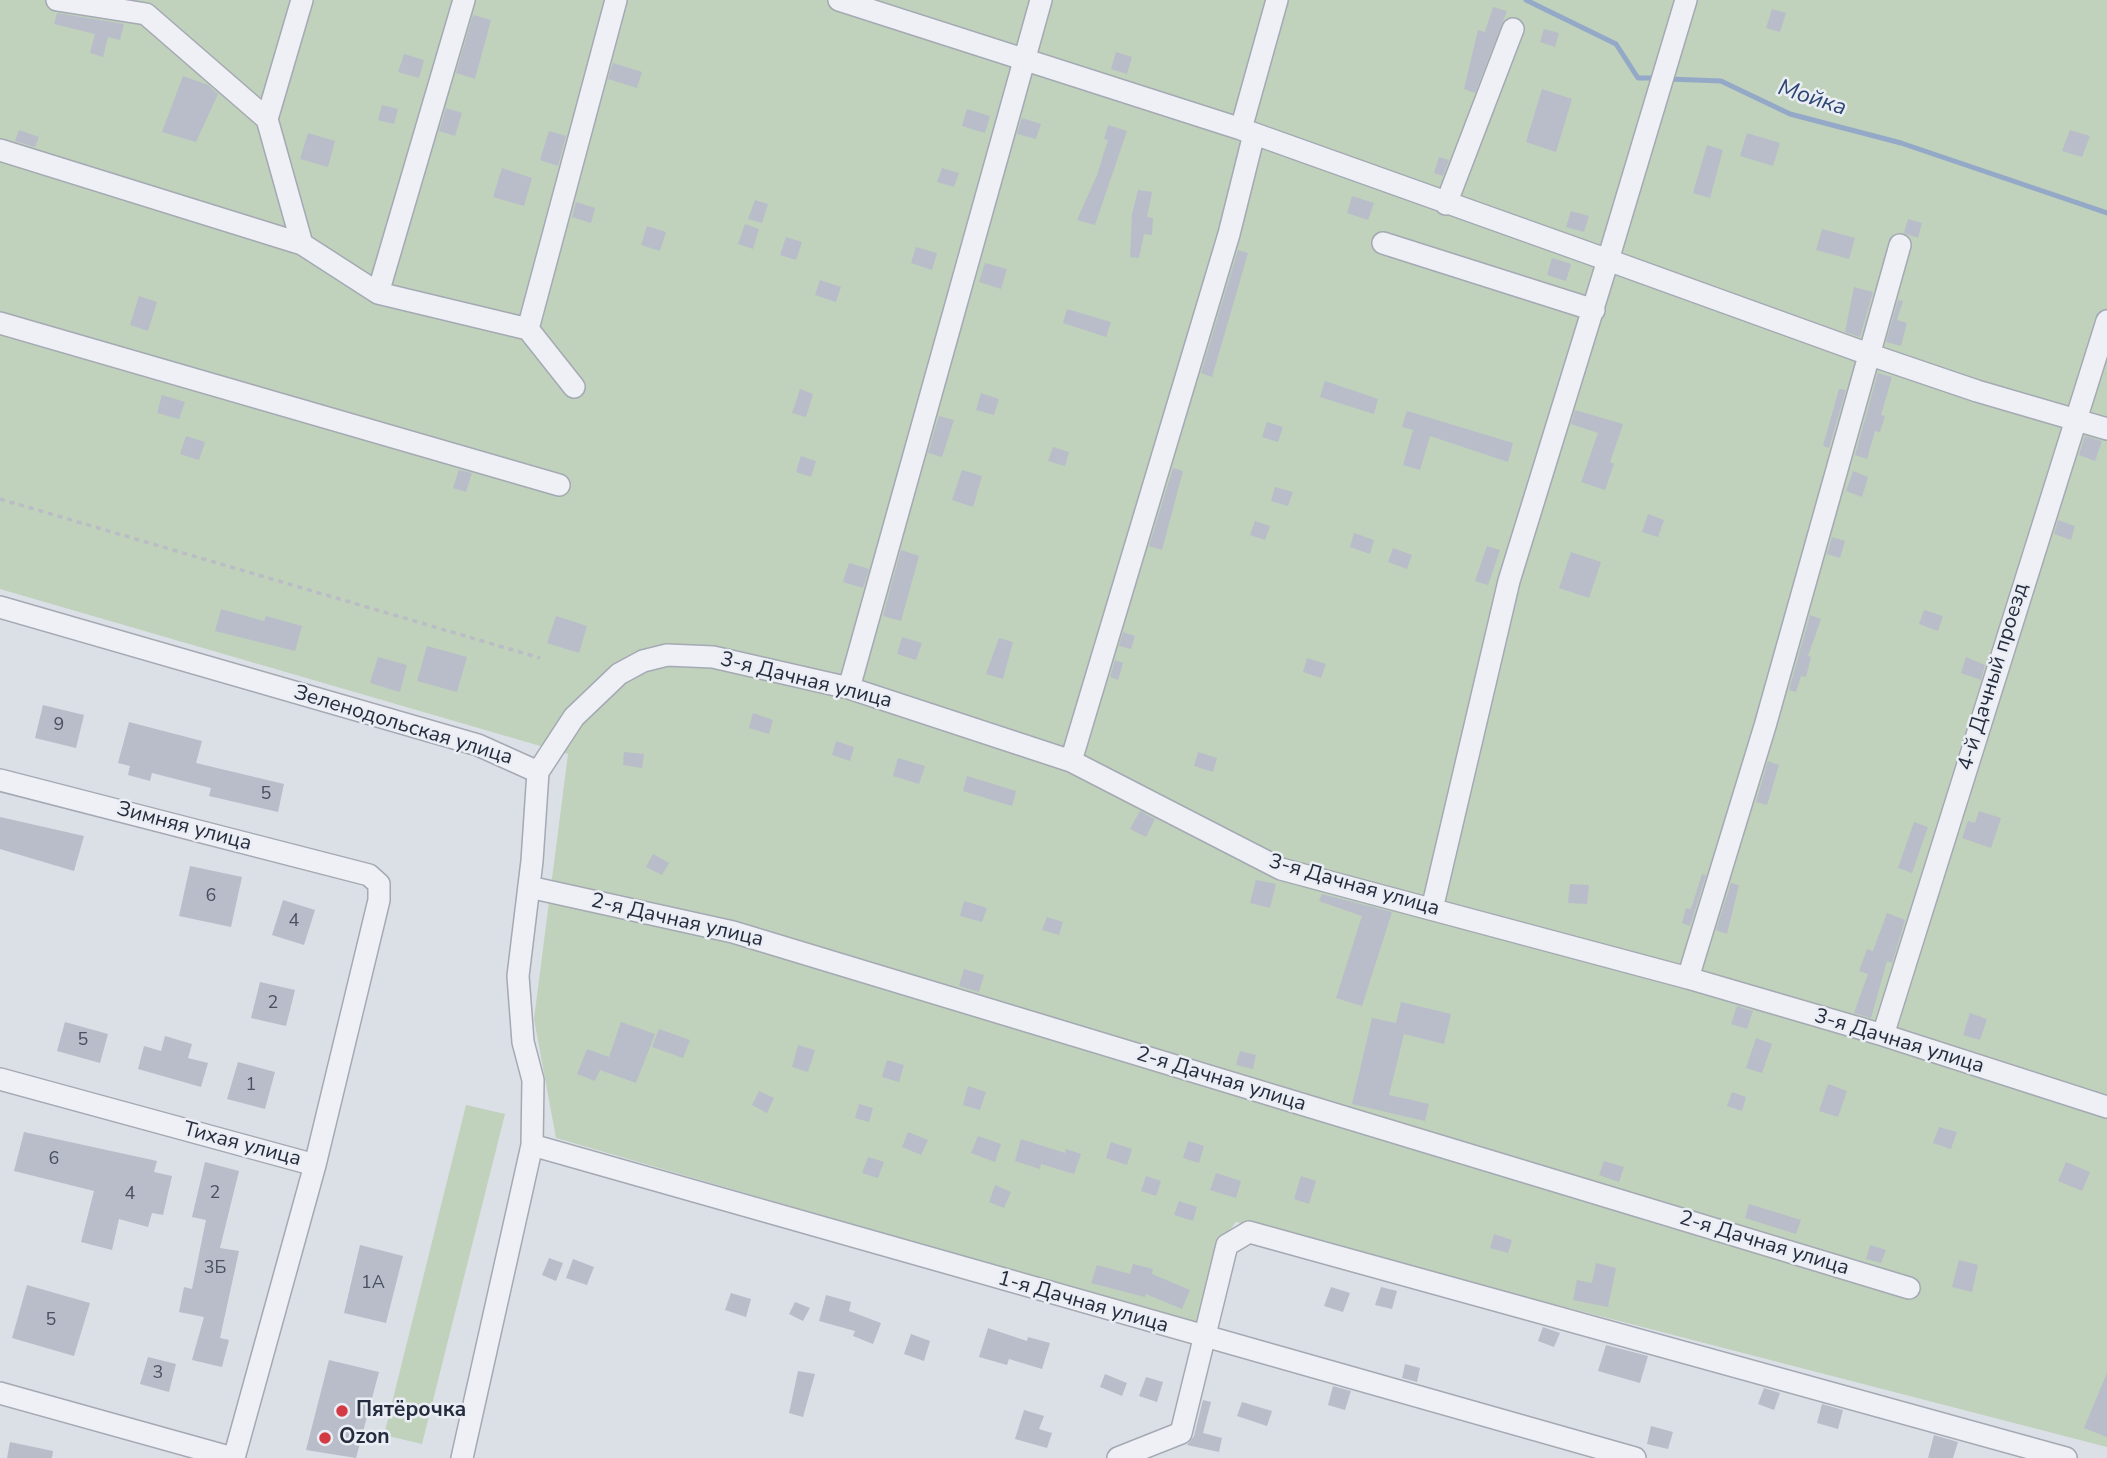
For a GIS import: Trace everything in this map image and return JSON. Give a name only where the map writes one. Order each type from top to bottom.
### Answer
[{"type":"street","points":[[57,0],[136,6],[267,119]]},
{"type":"street","points":[[302,0],[267,119],[302,244]]},
{"type":"street","points":[[378,293],[464,0]]},
{"type":"street","points":[[528,329],[616,0]]},
{"type":"street","points":[[839,0],[1248,132],[1868,355],[2107,429]]},
{"type":"street","points":[[849,688],[1041,0]]},
{"type":"street","points":[[1072,761],[1226,247],[1277,0]]},
{"type":"street","points":[[1432,909],[1509,582],[1594,310],[1686,0]]},
{"type":"street","points":[[1446,204],[1513,29]]},
{"type":"street","points":[[0,150],[302,244],[378,293],[528,329],[574,387]]},
{"type":"street","points":[[1383,243],[1594,310]]},
{"type":"street","points":[[1688,978],[1765,726],[1900,245]]},
{"type":"street","name":"4-й Дачный проезд","points":[[1883,1035],[2073,420],[2107,321]]},
{"type":"street","points":[[0,323],[559,485]]},
{"type":"street","name":"Зеленодольская улица","points":[[0,607],[478,745],[538,772],[519,976],[523,1042],[533,1080],[532,1145],[462,1458]]},
{"type":"street","name":"3-я Дачная улица","points":[[538,772],[555,742],[593,697],[619,674],[643,661],[688,654],[849,688],[1072,761],[1282,869],[1688,978],[1883,1035],[2107,1107]]},
{"type":"street","name":"Зимняя улица","points":[[0,779],[369,875]]},
{"type":"street","name":"Тихая улица","points":[[0,1079],[315,1164],[379,900],[379,884],[369,875]]},
{"type":"street","name":"2-я Дачная улица","points":[[529,887],[733,932],[1909,1288]]},
{"type":"street","name":"1-я Дачная улица","points":[[532,1145],[1204,1338],[1635,1458]]},
{"type":"street","points":[[0,1394],[233,1458],[315,1164]]},
{"type":"street","points":[[1118,1458],[1181,1433],[1227,1245],[1249,1232],[2066,1458]]},
{"type":"path","points":[[0,499],[540,658]]},
{"type":"green space","points":[[0,0],[2107,0],[2107,1447],[1236,1222],[1219,1244],[1196,1324],[556,1138],[534,1019],[568,754],[0,589]]},
{"type":"green space","points":[[466,1105],[505,1114],[422,1444],[384,1435]]},
{"type":"building","points":[[1493,7],[1507,11],[1475,93],[1464,89],[1478,30],[1485,32]]},
{"type":"building","points":[[1772,9],[1786,13],[1780,32],[1766,28]]},
{"type":"building","points":[[57,13],[124,24],[120,40],[108,37],[103,57],[90,53],[95,34],[54,24]]},
{"type":"building","points":[[473,15],[491,20],[475,79],[456,73]]},
{"type":"building","points":[[1544,29],[1559,33],[1555,47],[1540,42]]},
{"type":"building","points":[[1116,52],[1132,57],[1127,74],[1111,69]]},
{"type":"building","points":[[404,54],[424,60],[419,78],[398,72]]},
{"type":"building","points":[[613,63],[642,72],[637,88],[608,79]]},
{"type":"building","points":[[183,76],[208,85],[218,94],[196,142],[162,132]]},
{"type":"building","points":[[1542,89],[1572,99],[1556,152],[1526,142]]},
{"type":"building","points":[[382,105],[398,109],[394,124],[378,120]]},
{"type":"building","points":[[446,108],[462,113],[455,136],[439,131]]},
{"type":"building","points":[[967,109],[990,116],[985,133],[962,126]]},
{"type":"building","points":[[1022,118],[1041,124],[1036,139],[1017,134]]},
{"type":"building","points":[[1108,125],[1127,131],[1095,225],[1077,220],[1097,175],[1108,140],[1104,139]]},
{"type":"building","points":[[19,130],[39,137],[35,147],[15,141]]},
{"type":"building","points":[[2070,130],[2090,136],[2082,157],[2062,151]]},
{"type":"building","points":[[549,131],[566,136],[558,166],[540,160]]},
{"type":"building","points":[[308,133],[335,141],[328,167],[300,159]]},
{"type":"building","points":[[1747,133],[1780,143],[1773,166],[1740,156]]},
{"type":"building","points":[[1707,145],[1723,150],[1710,198],[1693,193]]},
{"type":"building","points":[[1439,157],[1449,160],[1443,176],[1434,173]]},
{"type":"building","points":[[502,168],[532,178],[524,206],[493,197]]},
{"type":"building","points":[[942,168],[959,173],[954,187],[937,182]]},
{"type":"building","points":[[1138,190],[1152,192],[1147,217],[1153,218],[1152,235],[1144,234],[1139,258],[1130,257],[1132,214]]},
{"type":"building","points":[[1352,196],[1374,203],[1368,220],[1347,213]]},
{"type":"building","points":[[755,200],[768,204],[762,223],[748,219]]},
{"type":"building","points":[[576,202],[595,208],[591,223],[572,217]]},
{"type":"building","points":[[1571,211],[1589,216],[1584,232],[1566,227]]},
{"type":"building","points":[[1908,219],[1922,223],[1918,238],[1904,233]]},
{"type":"building","points":[[745,224],[759,229],[753,249],[738,244]]},
{"type":"building","points":[[647,226],[666,232],[660,251],[641,245]]},
{"type":"building","points":[[1822,229],[1855,238],[1849,259],[1816,250]]},
{"type":"building","points":[[786,237],[802,242],[796,260],[780,255]]},
{"type":"building","points":[[916,247],[937,253],[932,270],[911,263]]},
{"type":"building","points":[[1238,250],[1248,253],[1212,377],[1201,373]]},
{"type":"building","points":[[1552,258],[1571,264],[1566,281],[1547,275]]},
{"type":"building","points":[[985,263],[1007,269],[1001,289],[979,282]]},
{"type":"building","points":[[820,280],[841,287],[836,302],[815,295]]},
{"type":"building","points":[[1854,287],[1873,292],[1860,337],[1845,332]]},
{"type":"building","points":[[139,296],[157,302],[148,331],[130,325]]},
{"type":"building","points":[[1898,300],[1903,301],[1897,320],[1907,323],[1901,346],[1886,342]]},
{"type":"building","points":[[1067,309],[1111,322],[1106,337],[1063,323]]},
{"type":"building","points":[[1878,373],[1892,377],[1881,415],[1885,416],[1880,432],[1875,431],[1867,459],[1855,455]]},
{"type":"building","points":[[1325,381],[1378,399],[1374,414],[1320,397]]},
{"type":"building","points":[[800,389],[813,394],[806,417],[792,413]]},
{"type":"building","points":[[1839,389],[1846,390],[1829,448],[1823,446]]},
{"type":"building","points":[[981,393],[999,399],[994,415],[976,410]]},
{"type":"building","points":[[162,395],[185,402],[179,419],[157,413]]},
{"type":"building","points":[[1575,410],[1623,424],[1610,462],[1614,464],[1605,490],[1581,482],[1598,433],[1571,424]]},
{"type":"building","points":[[1407,411],[1513,443],[1508,462],[1430,436],[1420,470],[1403,465],[1413,430],[1402,427]]},
{"type":"building","points":[[939,416],[954,420],[942,457],[928,453]]},
{"type":"building","points":[[1267,422],[1283,427],[1278,442],[1262,437]]},
{"type":"building","points":[[186,436],[205,442],[199,460],[180,454]]},
{"type":"building","points":[[2085,436],[2102,441],[2095,461],[2079,455]]},
{"type":"building","points":[[1053,447],[1069,452],[1065,466],[1048,461]]},
{"type":"building","points":[[801,456],[816,461],[811,477],[796,472]]},
{"type":"building","points":[[1173,468],[1183,471],[1162,550],[1149,546]]},
{"type":"building","points":[[459,470],[472,473],[466,492],[453,488]]},
{"type":"building","points":[[962,470],[982,476],[973,507],[952,500]]},
{"type":"building","points":[[1853,471],[1868,477],[1862,497],[1846,491]]},
{"type":"building","points":[[1275,487],[1293,492],[1288,506],[1271,501]]},
{"type":"building","points":[[1648,514],[1664,520],[1658,537],[1642,532]]},
{"type":"building","points":[[2058,520],[2075,526],[2071,540],[2054,534]]},
{"type":"building","points":[[1255,521],[1270,526],[1265,540],[1250,535]]},
{"type":"building","points":[[1354,533],[1374,540],[1370,554],[1350,547]]},
{"type":"building","points":[[1832,537],[1845,541],[1840,558],[1827,554]]},
{"type":"building","points":[[1487,546],[1500,550],[1488,585],[1475,581]]},
{"type":"building","points":[[1393,548],[1412,555],[1407,569],[1388,562]]},
{"type":"building","points":[[901,550],[919,556],[901,621],[883,616]]},
{"type":"building","points":[[1571,552],[1601,562],[1589,598],[1559,588]]},
{"type":"building","points":[[849,563],[869,569],[863,588],[843,582]]},
{"type":"building","points":[[221,609],[264,621],[266,616],[302,626],[295,651],[215,631]]},
{"type":"building","points":[[1924,610],[1943,616],[1938,631],[1919,624]]},
{"type":"building","points":[[1810,615],[1821,619],[1808,656],[1811,657],[1806,677],[1801,676],[1796,692],[1789,690]]},
{"type":"building","points":[[556,616],[587,626],[579,653],[547,643]]},
{"type":"building","points":[[1123,632],[1135,636],[1131,649],[1119,646]]},
{"type":"building","points":[[902,637],[922,643],[916,660],[897,654]]},
{"type":"building","points":[[999,638],[1013,642],[1003,679],[986,674]]},
{"type":"building","points":[[427,646],[467,657],[457,692],[417,681]]},
{"type":"building","points":[[378,657],[407,665],[400,692],[370,683]]},
{"type":"building","points":[[1966,657],[1985,665],[1981,680],[1961,673]]},
{"type":"building","points":[[1307,658],[1326,664],[1321,678],[1303,672]]},
{"type":"building","points":[[1115,660],[1123,663],[1118,680],[1110,677]]},
{"type":"building","points":[[43,705],[84,715],[76,748],[35,738]]},
{"type":"building","points":[[753,713],[773,720],[769,734],[749,728]]},
{"type":"building","points":[[129,722],[202,741],[196,763],[284,784],[278,812],[209,796],[211,788],[152,773],[150,781],[128,775],[130,766],[118,763]]},
{"type":"building","points":[[836,741],[854,747],[850,761],[832,755]]},
{"type":"building","points":[[624,752],[644,754],[642,768],[623,765]]},
{"type":"building","points":[[1198,752],[1217,758],[1213,772],[1194,766]]},
{"type":"building","points":[[898,758],[925,766],[919,784],[893,776]]},
{"type":"building","points":[[1768,761],[1779,765],[1767,805],[1756,802]]},
{"type":"building","points":[[967,776],[1016,791],[1012,806],[963,791]]},
{"type":"building","points":[[1140,811],[1155,819],[1146,837],[1130,829]]},
{"type":"building","points":[[1979,811],[2001,818],[1991,848],[1962,838],[1968,821],[1975,823]]},
{"type":"building","points":[[0,817],[84,836],[74,871],[0,849]]},
{"type":"building","points":[[1914,822],[1928,827],[1912,873],[1898,868]]},
{"type":"building","points":[[653,854],[669,863],[662,875],[646,867]]},
{"type":"building","points":[[190,866],[242,877],[231,927],[179,916]]},
{"type":"building","points":[[1702,874],[1706,875],[1690,926],[1682,923],[1686,908],[1691,909]]},
{"type":"building","points":[[1256,880],[1276,884],[1270,908],[1250,903]]},
{"type":"building","points":[[1731,883],[1739,885],[1727,934],[1716,930]]},
{"type":"building","points":[[1570,884],[1589,885],[1587,904],[1568,903]]},
{"type":"building","points":[[1322,894],[1392,912],[1362,1006],[1336,998],[1362,916],[1319,901]]},
{"type":"building","points":[[283,900],[315,910],[304,945],[272,935]]},
{"type":"building","points":[[964,901],[987,908],[982,922],[960,916]]},
{"type":"building","points":[[1887,913],[1905,920],[1892,963],[1887,961],[1871,1018],[1854,1013],[1868,974],[1859,971],[1867,949],[1873,951]]},
{"type":"building","points":[[1047,917],[1063,922],[1059,935],[1042,930]]},
{"type":"building","points":[[964,969],[984,975],[979,992],[959,986]]},
{"type":"building","points":[[260,982],[295,990],[286,1026],[251,1018]]},
{"type":"building","points":[[1401,1002],[1451,1014],[1444,1044],[1404,1034],[1389,1095],[1429,1104],[1425,1121],[1352,1104],[1372,1018],[1396,1023]]},
{"type":"building","points":[[1737,1006],[1753,1011],[1747,1029],[1731,1024]]},
{"type":"building","points":[[1970,1013],[1987,1019],[1980,1040],[1963,1035]]},
{"type":"building","points":[[65,1022],[108,1034],[100,1063],[57,1051]]},
{"type":"building","points":[[621,1022],[655,1034],[636,1083],[600,1070],[595,1081],[577,1074],[587,1049],[609,1057]]},
{"type":"building","points":[[659,1029],[690,1040],[683,1058],[652,1047]]},
{"type":"building","points":[[165,1036],[192,1044],[188,1058],[208,1063],[201,1087],[138,1069],[144,1046],[161,1051]]},
{"type":"building","points":[[1756,1038],[1772,1044],[1762,1073],[1746,1068]]},
{"type":"building","points":[[798,1045],[815,1050],[808,1072],[792,1067]]},
{"type":"building","points":[[1240,1051],[1256,1055],[1253,1069],[1236,1065]]},
{"type":"building","points":[[887,1060],[904,1065],[899,1082],[882,1077]]},
{"type":"building","points":[[238,1062],[275,1072],[265,1109],[227,1099]]},
{"type":"building","points":[[1828,1084],[1847,1091],[1838,1117],[1819,1111]]},
{"type":"building","points":[[968,1086],[986,1092],[980,1110],[963,1105]]},
{"type":"building","points":[[759,1091],[774,1098],[767,1113],[752,1105]]},
{"type":"building","points":[[1732,1092],[1746,1097],[1742,1111],[1727,1106]]},
{"type":"building","points":[[859,1104],[873,1108],[869,1122],[855,1118]]},
{"type":"building","points":[[1939,1127],[1957,1132],[1951,1149],[1933,1143]]},
{"type":"building","points":[[24,1132],[157,1161],[154,1172],[172,1176],[163,1215],[152,1213],[148,1227],[119,1219],[112,1250],[81,1242],[94,1191],[14,1171]]},
{"type":"building","points":[[908,1132],[928,1140],[921,1155],[902,1147]]},
{"type":"building","points":[[978,1136],[1001,1144],[995,1162],[971,1153]]},
{"type":"building","points":[[1021,1139],[1065,1153],[1066,1149],[1081,1154],[1074,1174],[1041,1164],[1040,1169],[1015,1161]]},
{"type":"building","points":[[1188,1141],[1204,1146],[1199,1163],[1183,1158]]},
{"type":"building","points":[[1111,1142],[1132,1149],[1127,1165],[1106,1158]]},
{"type":"building","points":[[868,1157],[884,1162],[878,1178],[862,1173]]},
{"type":"building","points":[[1604,1161],[1624,1167],[1619,1182],[1599,1175]]},
{"type":"building","points":[[205,1162],[239,1171],[220,1248],[239,1251],[220,1338],[229,1340],[222,1367],[192,1360],[204,1317],[179,1312],[184,1287],[192,1289],[206,1220],[192,1217]]},
{"type":"building","points":[[2066,1162],[2090,1172],[2082,1191],[2058,1181]]},
{"type":"building","points":[[1216,1173],[1241,1181],[1236,1198],[1210,1190]]},
{"type":"building","points":[[1146,1176],[1161,1181],[1156,1196],[1141,1191]]},
{"type":"building","points":[[1301,1176],[1316,1181],[1309,1204],[1294,1199]]},
{"type":"building","points":[[995,1185],[1011,1192],[1004,1208],[989,1202]]},
{"type":"building","points":[[1179,1201],[1197,1207],[1193,1221],[1174,1215]]},
{"type":"building","points":[[1749,1204],[1801,1220],[1796,1234],[1745,1218]]},
{"type":"building","points":[[1494,1234],[1512,1240],[1508,1253],[1490,1248]]},
{"type":"building","points":[[360,1245],[403,1256],[386,1323],[344,1313]]},
{"type":"building","points":[[1870,1245],[1886,1250],[1881,1263],[1866,1259]]},
{"type":"building","points":[[549,1258],[563,1263],[556,1281],[542,1275]]},
{"type":"building","points":[[573,1259],[594,1267],[587,1285],[566,1278]]},
{"type":"building","points":[[1959,1260],[1978,1265],[1972,1292],[1952,1287]]},
{"type":"building","points":[[1596,1263],[1616,1268],[1608,1307],[1573,1300],[1577,1280],[1592,1283]]},
{"type":"building","points":[[1133,1264],[1153,1269],[1152,1274],[1190,1290],[1182,1309],[1146,1294],[1145,1297],[1091,1283],[1097,1265],[1130,1274]]},
{"type":"building","points":[[27,1285],[90,1303],[74,1356],[12,1338]]},
{"type":"building","points":[[1331,1287],[1350,1293],[1343,1312],[1324,1306]]},
{"type":"building","points":[[1381,1287],[1397,1291],[1392,1309],[1375,1305]]},
{"type":"building","points":[[731,1293],[751,1299],[746,1317],[725,1310]]},
{"type":"building","points":[[826,1295],[851,1302],[849,1311],[881,1323],[873,1344],[853,1336],[855,1331],[819,1321]]},
{"type":"building","points":[[795,1302],[810,1308],[803,1321],[789,1314]]},
{"type":"building","points":[[1543,1327],[1560,1333],[1554,1347],[1538,1341]]},
{"type":"building","points":[[988,1328],[1027,1341],[1028,1337],[1050,1343],[1042,1369],[1009,1359],[1007,1365],[979,1357]]},
{"type":"building","points":[[911,1334],[930,1341],[924,1361],[904,1354]]},
{"type":"building","points":[[1606,1345],[1648,1356],[1640,1383],[1598,1371]]},
{"type":"building","points":[[148,1357],[176,1364],[169,1392],[140,1384]]},
{"type":"building","name":"Пятёрочка","points":[[329,1360],[379,1372],[356,1458],[306,1450]]},
{"type":"building","points":[[1405,1364],[1420,1368],[1417,1382],[1402,1378]]},
{"type":"building","points":[[798,1371],[815,1374],[803,1417],[789,1413]]},
{"type":"building","points":[[2107,1373],[2107,1437],[2084,1428]]},
{"type":"building","points":[[1105,1374],[1127,1383],[1122,1396],[1100,1387]]},
{"type":"building","points":[[1146,1377],[1163,1382],[1157,1402],[1139,1396]]},
{"type":"building","points":[[1333,1386],[1351,1391],[1345,1410],[1328,1405]]},
{"type":"building","points":[[1764,1388],[1780,1393],[1774,1410],[1758,1404]]},
{"type":"building","points":[[1203,1400],[1211,1402],[1203,1433],[1222,1438],[1219,1452],[1187,1445],[1194,1436]]},
{"type":"building","points":[[1242,1402],[1272,1411],[1267,1426],[1237,1416]]},
{"type":"building","points":[[1822,1404],[1843,1410],[1838,1429],[1817,1423]]},
{"type":"building","points":[[1024,1410],[1044,1416],[1039,1429],[1052,1433],[1047,1448],[1015,1439]]},
{"type":"building","points":[[1651,1426],[1673,1432],[1668,1449],[1647,1444]]},
{"type":"building","points":[[1934,1435],[1958,1442],[1953,1458],[1928,1458]]},
{"type":"building","points":[[10,1442],[53,1451],[52,1458],[7,1458]]},
{"type":"waterway","name":"Мойка","points":[[1526,0],[1616,44],[1638,78],[1656,78]]},
{"type":"waterway","name":"Мойка","points":[[1669,79],[1721,81],[1790,114],[1901,143],[2107,213]]},
{"type":"place","name":"Пятёрочка","points":[[342,1411]]},
{"type":"place","name":"Ozon","points":[[325,1438]]}]
